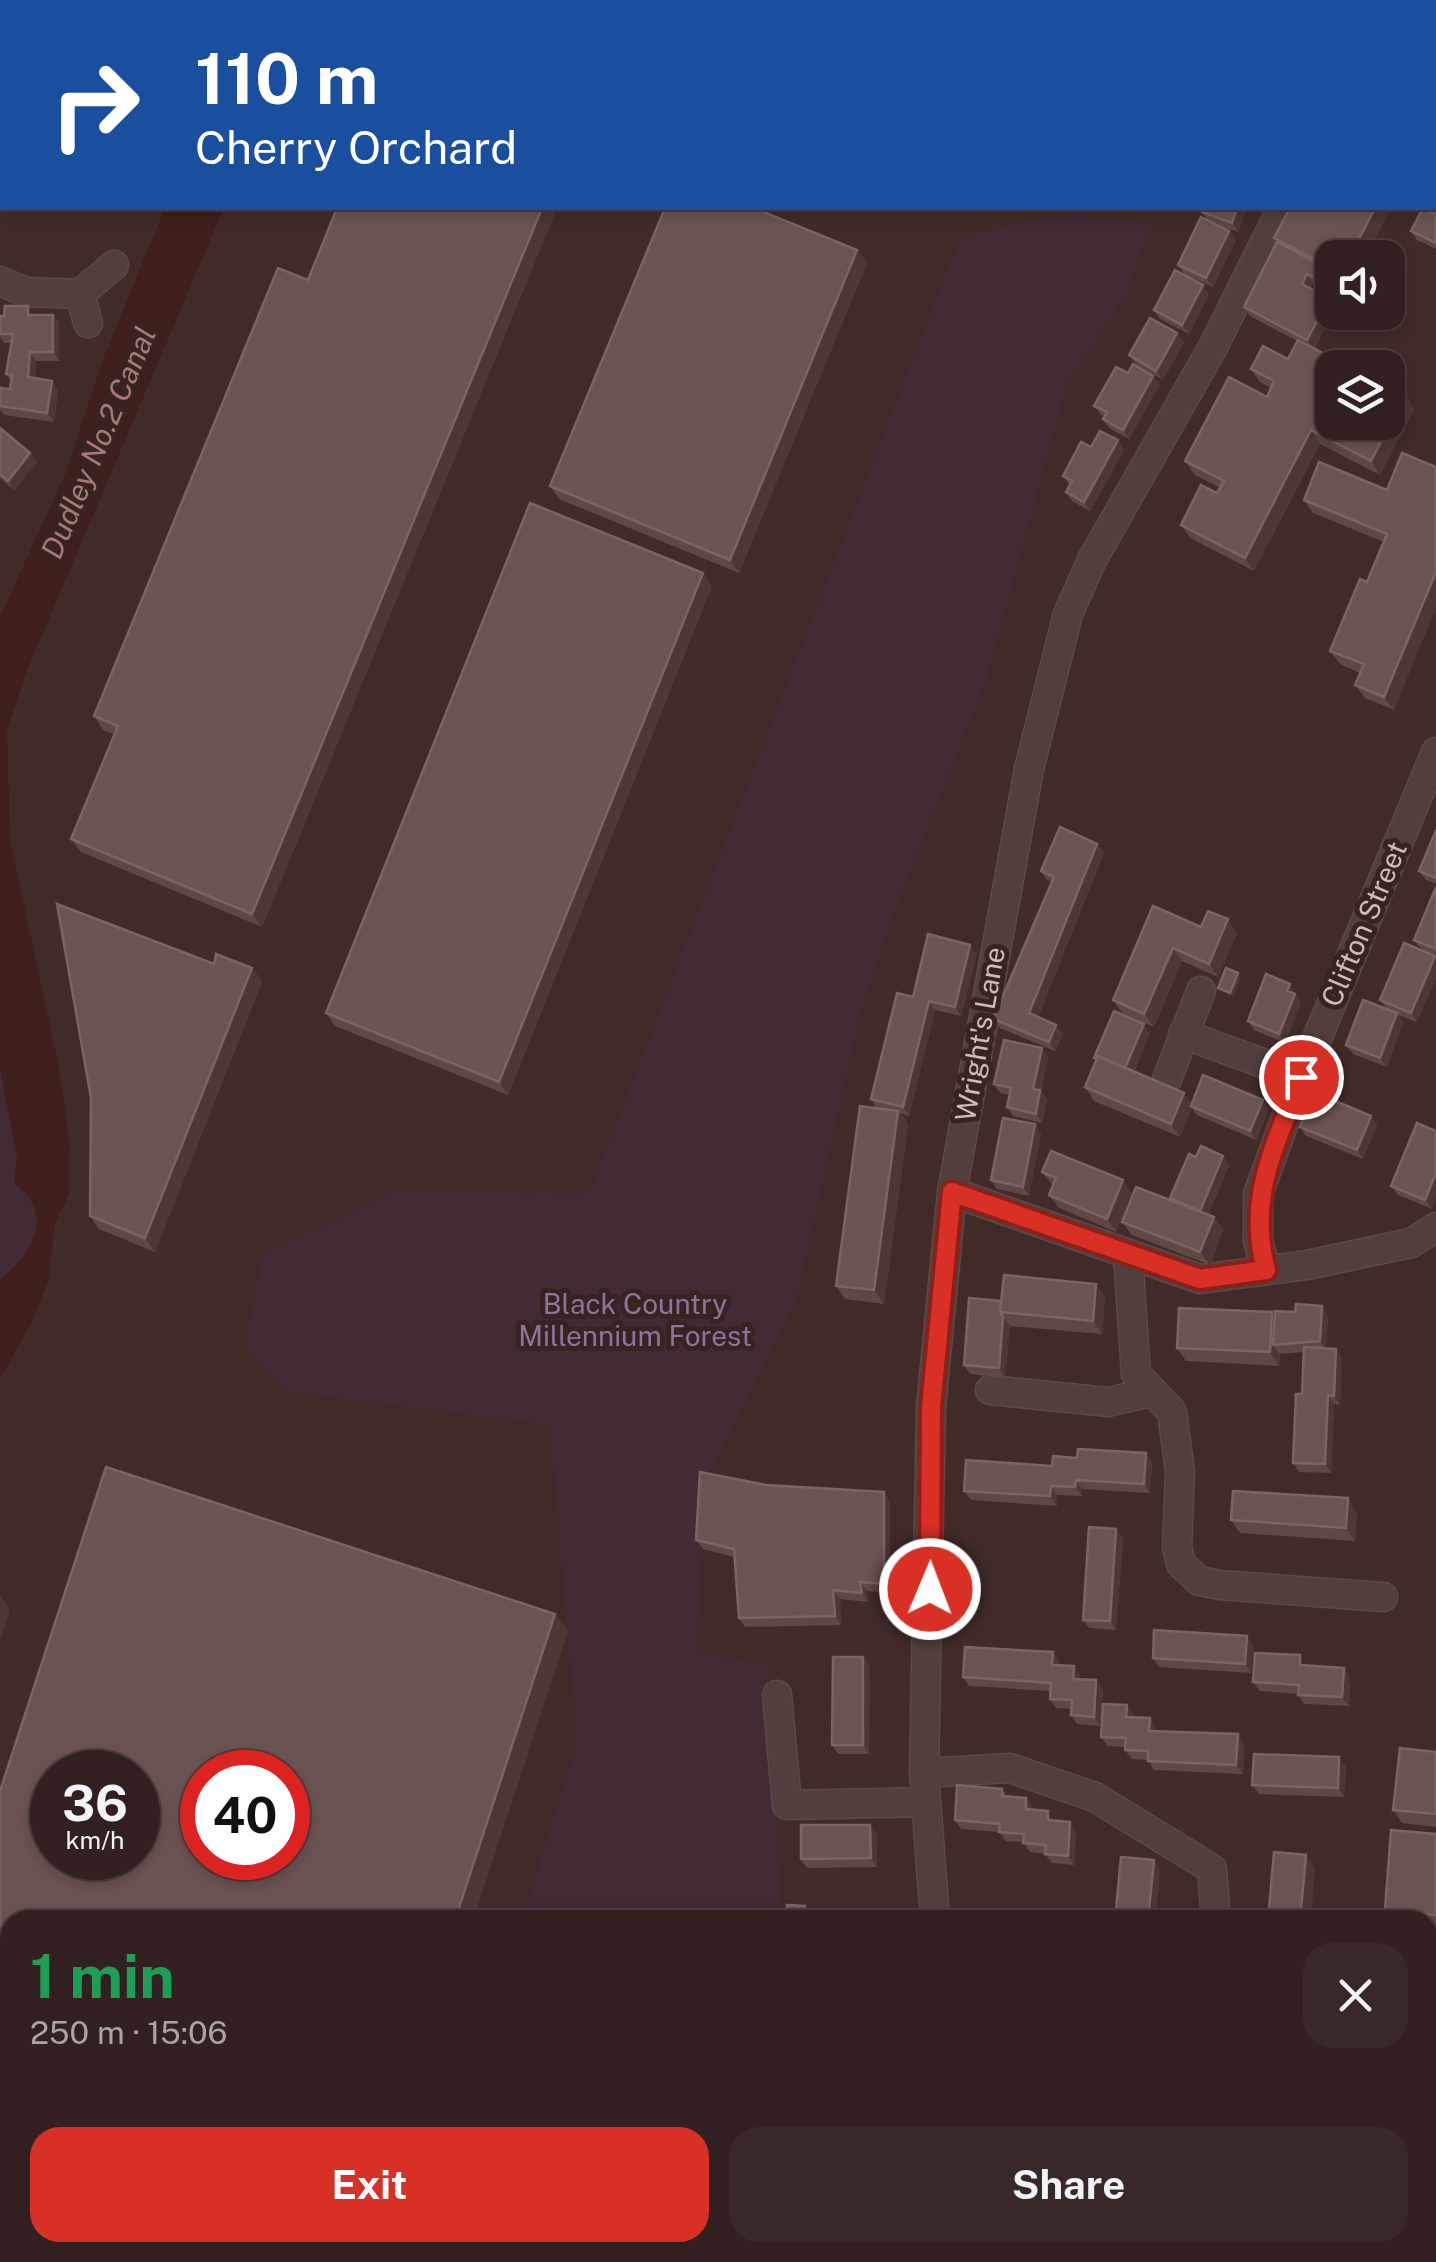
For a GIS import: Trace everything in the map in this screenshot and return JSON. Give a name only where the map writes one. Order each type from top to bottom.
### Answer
[{"type":"street","name":"Wright's Lane","points":[[934,1910],[924,1774],[931,1407],[952,1192],[1029,769],[1068,614],[1092,560],[1213,347],[1281,210]]},
{"type":"street","points":[[0,281],[26,292],[80,294],[114,265]]},
{"type":"street","points":[[80,294],[88,323]]},
{"type":"street","name":"Clifton Street","points":[[1266,1270],[1258,1241],[1258,1194],[1301,1077],[1436,752]]},
{"type":"street","points":[[1166,1079],[1202,991]]},
{"type":"street","points":[[1183,1034],[1301,1077]]},
{"type":"street","points":[[952,1192],[1200,1279],[1411,1243],[1436,1227]]},
{"type":"street","points":[[1128,1254],[1136,1374],[1172,1412],[1180,1472],[1177,1546],[1181,1564],[1189,1574],[1220,1585],[1383,1598]]},
{"type":"street","points":[[990,1390],[1108,1402],[1151,1392]]},
{"type":"street","points":[[776,1695],[787,1806],[926,1802]]},
{"type":"street","points":[[924,1774],[1010,1768],[1094,1796],[1212,1869],[1215,1910]]},
{"type":"green space","name":"Black Country Millennium Forest","points":[[1079,210],[1149,226],[1129,290],[1066,386],[987,678],[893,916],[859,1017],[797,1298],[706,1481],[697,1653],[768,1665],[781,1910],[525,1910],[577,1744],[550,1424],[286,1391],[245,1343],[263,1255],[394,1192],[589,1194],[960,238]]},
{"type":"green space","points":[[0,1069],[17,1156],[14,1183],[33,1208],[36,1221],[22,1258],[0,1280]]},
{"type":"water","name":"Dudley No.2 Canal","points":[[164,210],[223,210],[28,668],[7,730],[10,839],[59,1067],[70,1144],[69,1195],[55,1223],[48,1281],[33,1320],[0,1379],[0,1280],[25,1254],[37,1222],[30,1199],[14,1183],[17,1156],[0,1069],[0,617],[66,472],[101,364]]},
{"type":"building","points":[[336,210],[541,210],[252,914],[71,839],[118,726],[94,716],[278,268],[308,280]]},
{"type":"building","points":[[664,210],[759,210],[857,250],[730,560],[550,486]]},
{"type":"building","points":[[1202,210],[1236,210],[1232,223]]},
{"type":"building","points":[[1289,210],[1374,210],[1358,240],[1315,240],[1315,259],[1274,238]]},
{"type":"building","points":[[1422,210],[1436,214],[1436,243],[1411,231]]},
{"type":"building","points":[[1201,217],[1229,231],[1206,278],[1178,265]]},
{"type":"building","points":[[1277,242],[1315,262],[1315,278],[1307,274],[1302,284],[1315,291],[1315,325],[1307,340],[1244,307]]},
{"type":"building","points":[[1175,270],[1203,285],[1182,325],[1154,310]]},
{"type":"building","points":[[5,306],[28,306],[28,315],[53,315],[53,352],[30,352],[28,377],[52,381],[47,413],[0,406],[0,388],[10,389],[12,375],[6,374],[13,334],[0,334],[0,316],[4,316]]},
{"type":"building","points":[[1150,318],[1177,333],[1156,371],[1129,355]]},
{"type":"building","points":[[1298,340],[1317,350],[1315,432],[1311,430],[1245,558],[1181,525],[1201,485],[1217,493],[1224,481],[1185,461],[1229,377],[1267,397],[1274,381],[1251,369],[1263,346],[1288,359]]},
{"type":"building","points":[[1133,364],[1153,376],[1123,430],[1103,419],[1107,412],[1094,406],[1116,367],[1128,373]]},
{"type":"building","points":[[0,428],[30,453],[8,481],[0,474]]},
{"type":"building","points":[[1100,431],[1118,440],[1084,502],[1066,492],[1072,481],[1063,476],[1081,442],[1091,447]]},
{"type":"building","points":[[1330,440],[1382,440],[1371,461]]},
{"type":"building","points":[[1402,453],[1436,467],[1436,572],[1384,697],[1355,685],[1364,664],[1330,651],[1360,579],[1367,582],[1387,534],[1304,500],[1319,462],[1387,490]]},
{"type":"building","points":[[530,503],[703,573],[499,1082],[326,1013]]},
{"type":"building","points":[[1060,827],[1097,844],[1029,1013],[1056,1025],[1049,1042],[993,1019],[1054,877],[1041,871]]},
{"type":"building","points":[[1436,830],[1436,878],[1419,871]]},
{"type":"building","points":[[1436,887],[1436,949],[1414,940]]},
{"type":"building","points":[[57,904],[214,964],[216,954],[252,968],[145,1238],[90,1216],[91,1098]]},
{"type":"building","points":[[1153,906],[1201,927],[1208,911],[1228,919],[1209,964],[1173,948],[1144,1014],[1113,1000]]},
{"type":"building","points":[[928,934],[970,945],[955,1007],[929,1001],[903,1107],[871,1099],[897,993],[913,997]]},
{"type":"building","points":[[1404,943],[1435,956],[1411,1013],[1380,1000]]},
{"type":"building","points":[[1226,968],[1238,973],[1230,993],[1218,988]]},
{"type":"building","points":[[1266,974],[1290,984],[1287,991],[1295,994],[1279,1034],[1248,1021]]},
{"type":"building","points":[[1363,1000],[1397,1013],[1380,1058],[1346,1045]]},
{"type":"building","points":[[1114,1011],[1144,1024],[1125,1068],[1098,1056],[1094,1058]]},
{"type":"building","points":[[1004,1040],[1042,1048],[1033,1089],[1040,1090],[1036,1114],[1007,1107],[1011,1088],[994,1084]]},
{"type":"building","points":[[1098,1056],[1184,1093],[1171,1124],[1085,1087]]},
{"type":"building","points":[[1203,1075],[1263,1100],[1250,1131],[1191,1106]]},
{"type":"building","points":[[1314,1092],[1371,1116],[1357,1150],[1300,1127]]},
{"type":"building","points":[[860,1106],[898,1111],[874,1290],[836,1286]]},
{"type":"building","points":[[1003,1118],[1035,1124],[1023,1187],[991,1180]]},
{"type":"building","points":[[1417,1123],[1436,1131],[1436,1173],[1425,1200],[1391,1186]]},
{"type":"building","points":[[1201,1146],[1223,1156],[1200,1211],[1170,1198],[1189,1154],[1196,1157]]},
{"type":"building","points":[[1051,1151],[1123,1180],[1107,1219],[1049,1195],[1056,1178],[1042,1172]]},
{"type":"building","points":[[1136,1187],[1214,1217],[1200,1252],[1122,1222]]},
{"type":"building","points":[[1004,1275],[1096,1284],[1093,1321],[1000,1312]]},
{"type":"building","points":[[969,1298],[1001,1301],[999,1368],[964,1365]]},
{"type":"building","points":[[1296,1304],[1322,1306],[1320,1341],[1273,1345],[1275,1311],[1295,1312]]},
{"type":"building","points":[[1179,1308],[1272,1312],[1270,1352],[1177,1348]]},
{"type":"building","points":[[1304,1347],[1336,1349],[1334,1396],[1328,1395],[1325,1464],[1293,1463],[1296,1394],[1302,1394]]},
{"type":"building","points":[[1078,1449],[1146,1453],[1144,1484],[1076,1480],[1075,1487],[1051,1486],[1050,1496],[964,1491],[966,1460],[1052,1466],[1053,1456],[1077,1458]]},
{"type":"building","points":[[106,1467],[555,1614],[458,1910],[0,1910],[0,1791]]},
{"type":"building","points":[[700,1472],[766,1485],[884,1492],[884,1584],[860,1582],[862,1593],[833,1590],[835,1616],[739,1618],[734,1549],[696,1540]]},
{"type":"building","points":[[1233,1491],[1348,1498],[1346,1528],[1231,1520]]},
{"type":"building","points":[[1089,1527],[1116,1529],[1110,1621],[1083,1620]]},
{"type":"building","points":[[1154,1630],[1247,1636],[1245,1664],[1153,1658]]},
{"type":"building","points":[[965,1647],[1053,1652],[1052,1665],[1074,1666],[1073,1679],[1096,1680],[1094,1717],[1071,1715],[1072,1700],[1050,1699],[1051,1683],[963,1677]]},
{"type":"building","points":[[1255,1653],[1300,1655],[1300,1665],[1344,1668],[1342,1697],[1298,1695],[1299,1685],[1253,1682]]},
{"type":"building","points":[[833,1657],[863,1657],[863,1745],[832,1745]]},
{"type":"building","points":[[1103,1704],[1127,1705],[1126,1717],[1150,1718],[1149,1731],[1238,1734],[1236,1765],[1148,1761],[1148,1751],[1125,1750],[1126,1738],[1101,1737]]},
{"type":"building","points":[[1400,1748],[1436,1752],[1436,1814],[1393,1810]]},
{"type":"building","points":[[1254,1754],[1339,1757],[1338,1788],[1252,1785]]},
{"type":"building","points":[[957,1785],[1002,1789],[1002,1796],[1026,1798],[1026,1809],[1048,1811],[1048,1820],[1070,1822],[1068,1856],[1045,1854],[1046,1845],[1023,1843],[1024,1834],[999,1832],[1000,1824],[955,1820]]},
{"type":"building","points":[[801,1825],[870,1825],[871,1858],[801,1859]]},
{"type":"building","points":[[1391,1830],[1436,1834],[1436,1910],[1385,1910]]},
{"type":"building","points":[[1274,1852],[1306,1855],[1301,1910],[1269,1910]]},
{"type":"building","points":[[1121,1857],[1154,1860],[1149,1910],[1116,1910]]},
{"type":"building","points":[[787,1905],[805,1906],[805,1910],[787,1910]]},
{"type":"route","points":[[930,1589],[931,1407],[952,1192],[1200,1279],[1266,1270],[1258,1241],[1258,1194],[1301,1077]]}]
